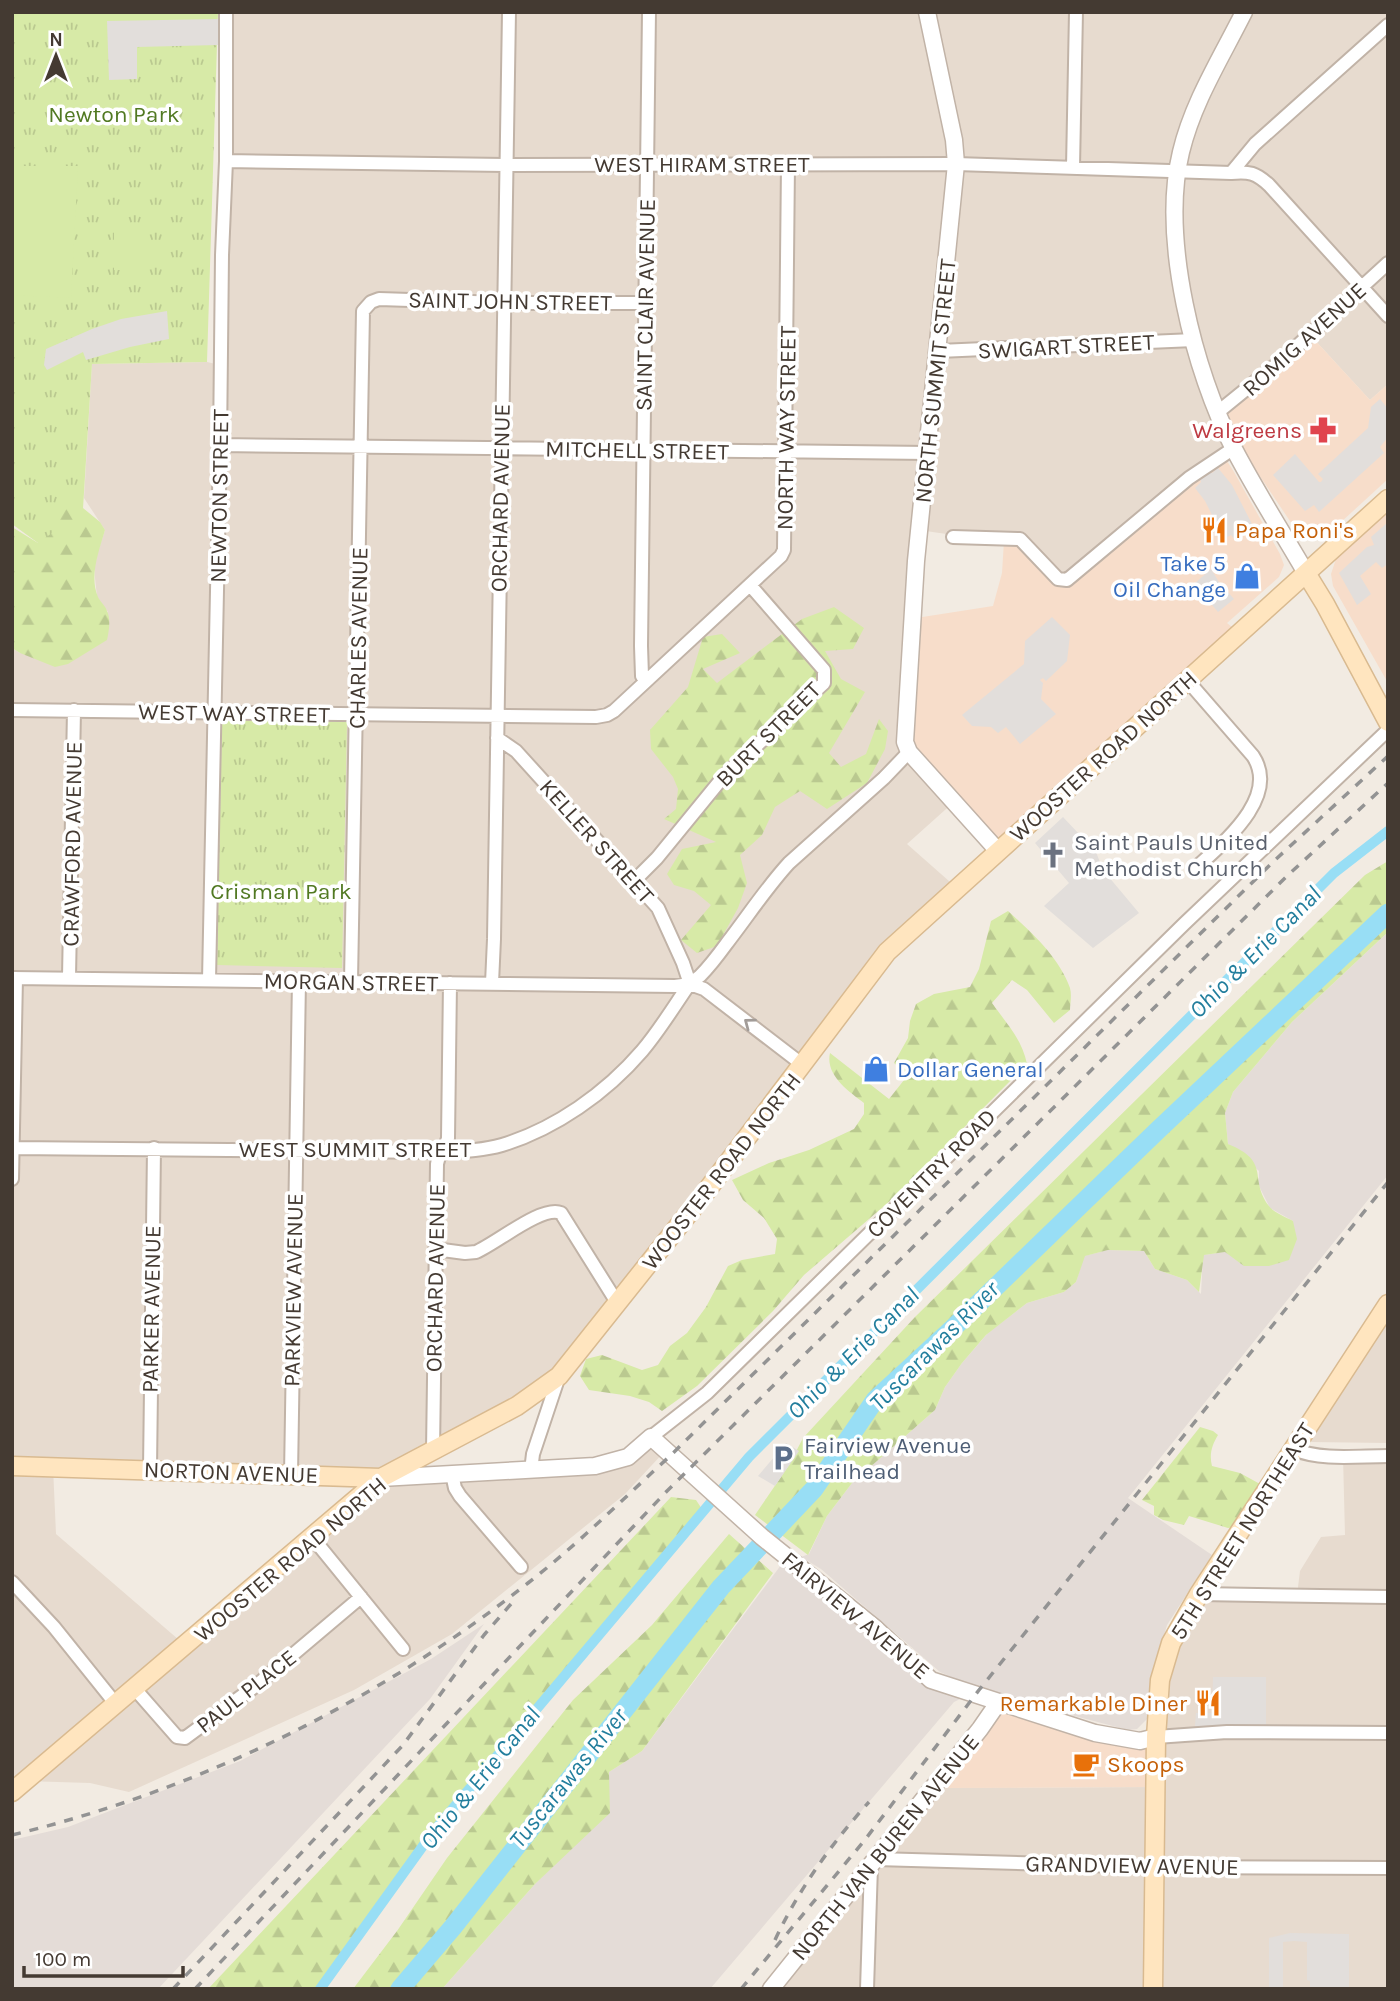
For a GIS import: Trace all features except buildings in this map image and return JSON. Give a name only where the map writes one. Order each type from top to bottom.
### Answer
[{"type":"main road","name":"WOOSTER ROAD NORTH","points":[[12,1793],[381,1478],[517,1406],[559,1376],[803,1065],[887,952],[1388,499]]},
{"type":"main road","points":[[1306,573],[1388,722]]},
{"type":"main road","name":"5TH STREET NORTHEAST","points":[[1153,1989],[1156,1737],[1164,1663],[1180,1623],[1386,1310]]},
{"type":"main road","name":"NORTON AVENUE","points":[[12,1466],[381,1478]]},
{"type":"street","name":"NEWTON STREET","points":[[209,980],[226,161],[226,12]]},
{"type":"street","name":"ORCHARD AVENUE","points":[[492,983],[509,12]]},
{"type":"street","name":"SAINT CLAIR AVENUE","points":[[645,681],[641,655],[649,12]]},
{"type":"street","name":"NORTH SUMMIT STREET","points":[[909,751],[904,730],[911,624],[956,164],[954,140],[927,12]]},
{"type":"street","points":[[1073,167],[1076,12]]},
{"type":"street","points":[[1244,12],[1199,102],[1181,151],[1175,234],[1181,278],[1204,377],[1234,448],[1306,573]]},
{"type":"street","points":[[1231,173],[1255,144],[1388,25]]},
{"type":"street","name":"WEST HIRAM STREET","points":[[226,161],[505,165],[956,164],[1231,173],[1247,171],[1258,174],[1388,316]]},
{"type":"street","name":"NORTH WAY STREET","points":[[498,716],[607,715],[781,556],[784,550],[788,164]]},
{"type":"street","name":"ROMIG AVENUE","points":[[1218,412],[1244,394],[1388,263]]},
{"type":"street","name":"SAINT JOHN STREET","points":[[375,300],[645,303]]},
{"type":"street","name":"CHARLES AVENUE","points":[[351,981],[362,323],[366,307],[375,300]]},
{"type":"street","name":"SWIGART STREET","points":[[939,351],[1194,340]]},
{"type":"street","name":"MITCHELL STREET","points":[[220,445],[928,453]]},
{"type":"street","points":[[953,537],[1020,539],[1058,579],[1067,580],[1189,478],[1234,448]]},
{"type":"street","name":"BURT STREET","points":[[634,881],[657,858],[724,776],[824,683],[824,670],[750,585]]},
{"type":"street","points":[[1187,680],[1254,756],[1261,770],[1260,786],[1243,822],[1197,867]]},
{"type":"street","name":"WEST WAY STREET","points":[[12,710],[498,716]]},
{"type":"street","name":"CRAWFORD AVENUE","points":[[69,977],[74,710]]},
{"type":"street","name":"COVENTRY ROAD","points":[[651,1437],[707,1393],[1184,924],[1388,730]]},
{"type":"street","name":"KELLER STREET","points":[[497,738],[516,751],[658,908],[690,984]]},
{"type":"street","points":[[909,751],[998,851]]},
{"type":"street","name":"WEST SUMMIT STREET","points":[[13,1147],[439,1153],[502,1145],[556,1121],[606,1088],[631,1063],[674,1009],[690,984],[701,975],[789,863],[884,778],[909,751]]},
{"type":"street","points":[[12,1179],[14,978]]},
{"type":"street","name":"MORGAN STREET","points":[[14,978],[675,986],[690,984]]},
{"type":"street","name":"PARKVIEW AVENUE","points":[[290,1475],[299,980]]},
{"type":"street","name":"ORCHARD AVENUE","points":[[433,1451],[435,1249],[439,1153],[447,1145],[448,1138],[450,983]]},
{"type":"street","points":[[690,984],[705,989],[803,1065]]},
{"type":"street","name":"PARKER AVENUE","points":[[150,1469],[154,1148]]},
{"type":"street","points":[[435,1249],[477,1252],[541,1214],[557,1211],[561,1213],[618,1304]]},
{"type":"street","points":[[531,1471],[533,1454],[559,1376]]},
{"type":"street","name":"NORTON AVENUE","points":[[381,1478],[531,1471],[614,1462],[628,1457],[651,1437]]},
{"type":"street","name":"FAIRVIEW AVENUE","points":[[651,1437],[696,1480],[875,1628],[931,1680],[1111,1737],[1140,1741],[1156,1737],[1227,1732],[1388,1733]]},
{"type":"street","points":[[1293,1450],[1321,1455],[1388,1456]]},
{"type":"street","points":[[452,1474],[454,1486],[460,1496],[521,1567]]},
{"type":"street","points":[[312,1537],[403,1649]]},
{"type":"street","points":[[12,1582],[54,1627],[115,1703]]},
{"type":"street","points":[[1199,1594],[1388,1597]]},
{"type":"street","name":"PAUL PLACE","points":[[135,1689],[177,1737],[184,1738],[258,1684],[361,1597]]},
{"type":"street","name":"NORTH VAN BUREN AVENUE","points":[[771,1989],[998,1703]]},
{"type":"street","points":[[867,1989],[873,1862]]},
{"type":"street","name":"GRANDVIEW AVENUE","points":[[873,1862],[1388,1868]]},
{"type":"shaded area","points":[[226,12],[1388,12],[1388,384],[1370,400],[1312,337],[1218,412],[1234,448],[1067,580],[1028,546],[919,530],[911,624],[955,801],[907,844],[958,889],[924,918],[539,1391],[383,1477],[595,1466],[651,1437],[665,1451],[625,1494],[452,1634],[354,1690],[129,1792],[90,1783],[25,1781],[12,1792],[12,648],[20,653],[108,612],[97,597],[95,578],[95,560],[105,530],[84,498],[92,364],[207,362],[220,365]],"holes":[[[53,1467],[380,1478],[186,1646],[56,1534]]]},
{"type":"shaded area","points":[[218,19],[218,45],[137,47],[137,79],[109,80],[107,21]]},
{"type":"shaded area","points":[[167,311],[169,339],[86,360],[83,352],[47,370],[44,365],[46,349],[121,319]]},
{"type":"shaded area","points":[[1312,337],[1370,400],[1388,384],[1388,479],[1328,534],[1309,539],[1298,533],[1257,472],[1223,412]]},
{"type":"shaded area","points":[[1380,399],[1388,409],[1388,437],[1380,447],[1384,453],[1319,512],[1314,505],[1305,511],[1273,475],[1295,454],[1321,482],[1323,479],[1318,474],[1368,428],[1371,407]]},
{"type":"shaded area","points":[[1219,460],[1227,461],[1280,554],[1284,565],[1279,577],[1227,623],[1233,628],[1001,847],[912,745],[916,618],[993,606],[1002,573],[1004,541],[1019,543],[1058,582],[1073,583]]},
{"type":"shaded area","points":[[1218,468],[1232,485],[1253,526],[1236,541],[1231,535],[1224,539],[1205,501],[1195,488],[1208,472],[1212,473]]},
{"type":"shaded area","points":[[1388,511],[1388,683],[1333,586],[1331,574],[1336,559]]},
{"type":"shaded area","points":[[1387,523],[1388,564],[1382,568],[1376,562],[1360,576],[1371,594],[1357,605],[1339,573],[1367,547],[1374,545],[1371,537]]},
{"type":"shaded area","points":[[1211,569],[1234,599],[1218,612],[1194,584]]},
{"type":"shaded area","points":[[1052,617],[1070,635],[1067,661],[1046,681],[1043,678],[1040,680],[1043,683],[1041,699],[1056,714],[1020,744],[1006,727],[998,733],[991,727],[972,726],[962,715],[1024,664],[1025,641]]},
{"type":"shaded area","points":[[1063,817],[1096,852],[1103,870],[1139,913],[1093,948],[1044,906],[1069,883],[1035,843]]},
{"type":"shaded area","points":[[1388,932],[1388,1175],[1128,1498],[1212,1555],[1167,1625],[1156,1663],[1151,1715],[1137,1729],[1128,1730],[1052,1710],[940,1672],[821,1569],[801,1557],[809,1554],[827,1516],[852,1483],[935,1410],[945,1387],[988,1333],[1027,1303],[1064,1292],[1076,1282],[1084,1256],[1108,1250],[1144,1251],[1155,1269],[1187,1280],[1201,1294],[1203,1255],[1225,1252],[1293,1221],[1270,1208],[1259,1186],[1259,1171],[1228,1144],[1225,1113],[1233,1092],[1292,1022]]},
{"type":"shaded area","points":[[1388,1322],[1388,1443],[1310,1442]]},
{"type":"shaded area","name":"Fairview Avenue Trailhead","points":[[786,1443],[799,1451],[775,1486],[758,1476]]},
{"type":"shaded area","points":[[1343,1456],[1388,1456],[1388,1989],[770,1989],[933,1788],[1156,1787],[1160,1680],[1199,1594],[1297,1595],[1300,1571],[1321,1537],[1345,1535]]},
{"type":"shaded area","points":[[784,1561],[929,1687],[964,1697],[954,1702],[710,1989],[442,1989],[535,1884],[571,1848],[609,1772],[642,1751]]},
{"type":"shaded area","points":[[484,1624],[430,1699],[158,1989],[12,1989],[12,1840],[68,1827],[240,1761],[431,1659]]},
{"type":"shaded area","points":[[1213,1677],[1266,1677],[1266,1727],[1195,1726],[1196,1713],[1212,1713]]},
{"type":"shaded area","points":[[999,1706],[1154,1741],[1152,1787],[938,1788]]},
{"type":"shaded area","points":[[1290,1933],[1349,1934],[1349,1988],[1310,1989],[1310,1981],[1307,1980],[1307,1942],[1294,1941],[1283,1942],[1283,1989],[1269,1989],[1269,1938]]},
{"type":"green space","name":"Newton Park","points":[[12,12],[218,12],[207,362],[92,364],[79,573],[12,524]]},
{"type":"green space","points":[[12,166],[78,166],[71,298],[12,295]]},
{"type":"green space","points":[[114,224],[146,224],[146,270],[114,270]]},
{"type":"green space","points":[[66,494],[100,522],[105,530],[94,581],[98,597],[108,614],[109,625],[107,640],[68,664],[55,667],[12,648],[12,527],[38,543],[52,533]]},
{"type":"green space","points":[[834,607],[864,628],[853,649],[825,651],[841,679],[865,692],[829,753],[841,767],[866,754],[879,719],[888,731],[885,749],[867,783],[827,809],[800,791],[775,807],[762,835],[740,855],[747,883],[738,908],[717,946],[697,953],[681,940],[711,905],[694,891],[674,885],[667,874],[682,849],[716,842],[664,819],[676,809],[678,789],[673,777],[651,749],[650,730],[688,687],[703,637],[722,634],[740,653],[703,669],[717,683],[802,619]]},
{"type":"green space","name":"Crisman Park","points":[[222,719],[347,722],[342,968],[217,965]]},
{"type":"green space","points":[[1388,861],[1388,932],[1292,1022],[1233,1092],[1225,1113],[1228,1144],[1242,1151],[1255,1164],[1263,1196],[1269,1206],[1293,1221],[1297,1239],[1289,1260],[1269,1266],[1244,1266],[1225,1252],[1204,1255],[1199,1292],[1187,1280],[1155,1269],[1144,1251],[1108,1250],[1085,1256],[1076,1282],[1064,1292],[1027,1303],[986,1335],[945,1387],[935,1410],[852,1483],[827,1516],[808,1555],[755,1515],[789,1465],[803,1438],[915,1317],[1365,875]]},
{"type":"green space","points":[[1008,911],[1052,956],[1071,991],[1070,1010],[1054,1023],[1027,990],[1012,980],[992,1003],[1017,1039],[1027,1064],[898,1194],[804,1275],[773,1311],[697,1386],[662,1411],[649,1402],[630,1396],[589,1390],[580,1376],[586,1359],[602,1355],[642,1370],[658,1365],[670,1346],[687,1333],[706,1307],[728,1266],[742,1260],[775,1254],[777,1239],[764,1218],[743,1200],[732,1180],[854,1129],[864,1114],[864,1103],[834,1075],[829,1061],[830,1053],[889,1099],[908,1075],[894,1063],[908,1038],[916,1004],[934,994],[970,987],[979,969],[991,921]]},
{"type":"green space","points":[[1200,1427],[1218,1435],[1212,1450],[1212,1466],[1240,1473],[1260,1484],[1258,1493],[1236,1527],[1228,1528],[1189,1516],[1184,1525],[1163,1520],[1154,1515],[1154,1506],[1142,1500]]},
{"type":"green space","points":[[671,1497],[696,1500],[704,1512],[433,1832],[323,1986],[320,1989],[208,1989]]},
{"type":"green space","points":[[729,1534],[773,1573],[642,1751],[609,1772],[610,1813],[535,1884],[442,1989],[353,1989],[447,1858],[573,1700],[652,1625]]},
{"type":"waterway","name":"Ohio & Erie Canal","points":[[320,1989],[433,1832],[749,1457],[1334,873],[1388,831]]},
{"type":"waterway","name":"Tuscarawas River","points":[[400,1989],[453,1927],[721,1587],[814,1489],[875,1400],[1388,913]]},
{"type":"railway","points":[[12,1835],[82,1816],[150,1793],[218,1767],[284,1737],[410,1666],[528,1583],[583,1537],[670,1456],[1274,861],[1388,756]]},
{"type":"railway","points":[[195,1989],[667,1491],[1286,877],[1388,783]]},
{"type":"railway","points":[[741,1989],[864,1841],[979,1690],[1388,1182]]},
{"type":"railway","points":[[173,1989],[403,1745],[484,1635],[511,1604]]},
{"type":"railway","points":[[775,1940],[794,1903],[817,1868],[869,1802]]},
{"type":"place","name":"Walgreens","points":[[1323,430]]},
{"type":"place","name":"Papa Roni's","points":[[1214,530]]},
{"type":"place","name":"Take 5 Oil Change","points":[[1247,576]]},
{"type":"place","name":"Saint Pauls United Methodist Church","points":[[1053,855]]},
{"type":"place","name":"Dollar General","points":[[876,1069]]},
{"type":"place","name":"Fairview Avenue Trailhead","points":[[783,1458]]},
{"type":"place","name":"Remarkable Diner","points":[[1208,1703]]},
{"type":"place","name":"Skoops","points":[[1086,1764]]}]
